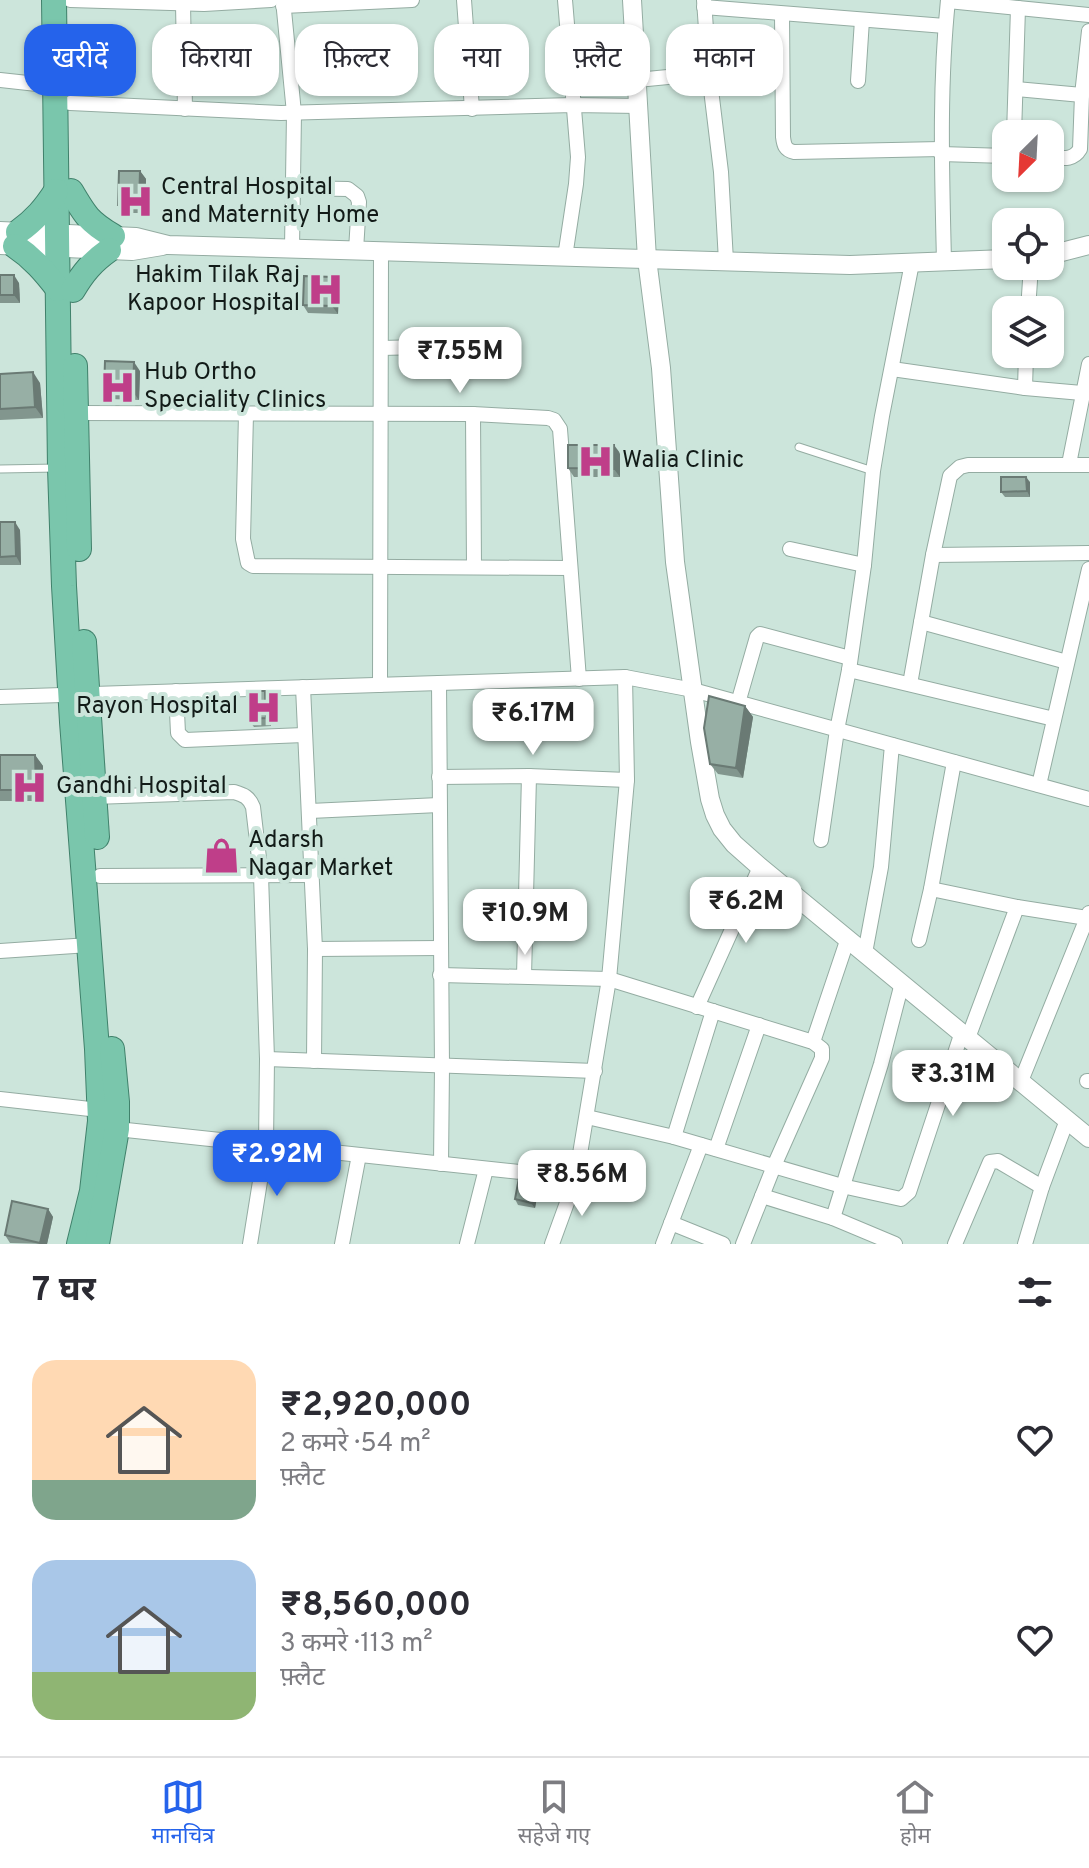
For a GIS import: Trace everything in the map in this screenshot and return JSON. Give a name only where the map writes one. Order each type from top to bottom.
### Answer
[{"type":"highway","points":[[54,0],[56,24]]},
{"type":"highway","points":[[68,24],[70,0]]},
{"type":"highway","points":[[62,96],[66,290],[60,468],[79,694],[99,1110],[92,1191],[79,1244]]},
{"type":"highway","points":[[64,191],[33,221],[8,239],[66,290],[76,413],[79,694],[94,797],[117,1102],[117,1129],[97,1244]]},
{"type":"highway","points":[[64,191],[111,243],[66,290]]},
{"type":"street","points":[[70,0],[204,4],[412,0]]},
{"type":"street","points":[[464,0],[472,109]]},
{"type":"street","points":[[565,0],[578,157],[565,257]]},
{"type":"street","points":[[632,0],[634,24]]},
{"type":"street","points":[[944,262],[941,151],[948,0],[1089,15]]},
{"type":"street","points":[[279,2],[294,113],[292,248]]},
{"type":"street","points":[[706,24],[704,3],[782,14],[945,26]]},
{"type":"street","points":[[183,4],[185,109]]},
{"type":"street","points":[[1015,120],[1018,8]]},
{"type":"street","points":[[782,14],[783,137],[787,149],[794,152],[941,151],[992,155]]},
{"type":"street","points":[[858,81],[862,20]]},
{"type":"street","points":[[1064,158],[1075,156],[1080,149],[1089,31]]},
{"type":"street","points":[[0,80],[24,85]]},
{"type":"street","points":[[1016,89],[1082,95]]},
{"type":"street","points":[[78,96],[185,109],[294,113],[639,106]]},
{"type":"street","points":[[638,96],[647,259],[661,368],[675,562],[710,799],[715,815],[734,844],[760,867],[1089,1138]]},
{"type":"street","points":[[712,96],[721,172],[726,261]]},
{"type":"street","points":[[293,188],[348,189],[353,192],[359,202],[356,250]]},
{"type":"street","points":[[8,239],[111,243],[136,237],[168,245],[850,265],[992,260]]},
{"type":"street","points":[[1064,251],[1089,245]]},
{"type":"street","points":[[380,685],[381,251]]},
{"type":"street","points":[[821,840],[864,565],[873,471],[912,263]]},
{"type":"street","points":[[381,348],[487,350]]},
{"type":"street","points":[[1069,464],[1089,364]]},
{"type":"street","points":[[1025,388],[1026,368]]},
{"type":"street","points":[[892,369],[1082,393]]},
{"type":"street","points":[[76,413],[473,414],[554,420],[560,429],[579,679]]},
{"type":"street","points":[[246,414],[243,539],[248,563],[260,566],[569,568]]},
{"type":"street","points":[[473,414],[474,567]]},
{"type":"street","points":[[910,684],[950,476],[955,470],[968,465],[1089,465]]},
{"type":"street","points":[[790,549],[864,565]]},
{"type":"street","points":[[933,555],[1089,553]]},
{"type":"street","points":[[1039,785],[1089,569]]},
{"type":"street","points":[[921,622],[1067,662]]},
{"type":"street","points":[[738,703],[760,634],[910,684],[1054,719]]},
{"type":"street","points":[[552,1244],[576,1178],[609,979],[627,780],[625,677]]},
{"type":"street","points":[[0,697],[625,677],[693,690],[1089,799]]},
{"type":"street","points":[[439,683],[441,1164]]},
{"type":"street","points":[[303,687],[315,949],[314,1061]]},
{"type":"street","points":[[176,691],[178,733],[185,740],[304,735]]},
{"type":"street","points":[[865,953],[881,867],[892,745]]},
{"type":"street","points":[[919,940],[954,762]]},
{"type":"street","points":[[439,777],[529,776],[627,780]]},
{"type":"street","points":[[524,976],[529,776]]},
{"type":"street","points":[[94,797],[234,792],[250,799],[253,807],[261,875],[267,1059],[266,1144],[250,1244]]},
{"type":"street","points":[[310,811],[439,805]]},
{"type":"street","points":[[697,1007],[760,867]]},
{"type":"street","points":[[100,876],[311,875]]},
{"type":"street","points":[[931,889],[1017,907],[1088,916],[1021,1081]]},
{"type":"street","points":[[587,1117],[674,1137],[842,1186],[901,1199],[909,1192],[965,1035],[1017,907]]},
{"type":"street","points":[[813,1042],[848,938]]},
{"type":"street","points":[[0,951],[89,945]]},
{"type":"street","points":[[315,949],[440,948]]},
{"type":"street","points":[[440,975],[609,979],[813,1042],[822,1049],[822,1058],[743,1244]]},
{"type":"street","points":[[833,1218],[877,1077],[902,983]]},
{"type":"street","points":[[674,1137],[713,1011]]},
{"type":"street","points":[[663,1244],[759,1025]]},
{"type":"street","points":[[267,1059],[595,1071]]},
{"type":"street","points":[[0,1099],[99,1110]]},
{"type":"street","points":[[1025,1244],[1067,1120]]},
{"type":"street","points":[[117,1129],[576,1178]]},
{"type":"street","points":[[342,1244],[359,1155]]},
{"type":"street","points":[[955,1244],[990,1162],[998,1161],[1042,1187]]},
{"type":"street","points":[[467,1244],[486,1169]]},
{"type":"street","points":[[762,1196],[833,1218],[895,1244]]},
{"type":"street","points":[[671,1223],[723,1244]]},
{"type":"lane","points":[[799,447],[873,471]]},
{"type":"lane","points":[[0,469],[60,468]]},
{"type":"building","points":[[119,171],[140,171],[139,205],[118,205]]},
{"type":"building","points":[[0,275],[14,275],[14,295],[0,295]]},
{"type":"building","points":[[304,276],[333,277],[332,306],[303,305]]},
{"type":"building","points":[[105,361],[134,362],[133,392],[104,391]]},
{"type":"building","points":[[33,372],[35,407],[0,409],[0,374]]},
{"type":"building","points":[[568,445],[614,445],[614,469],[568,468]]},
{"type":"building","points":[[1001,477],[1026,477],[1027,491],[1001,492]]},
{"type":"building","points":[[0,522],[15,522],[16,556],[0,557]]},
{"type":"building","points":[[247,691],[265,691],[266,718],[248,719]]},
{"type":"building","points":[[709,696],[745,706],[736,768],[710,764],[704,728]]},
{"type":"building","points":[[0,755],[35,755],[36,790],[0,790]]},
{"type":"building","points":[[519,1178],[535,1181],[531,1203],[515,1199]]},
{"type":"building","points":[[12,1201],[48,1209],[40,1243],[5,1235]]},
{"type":"place","name":"Central Hospital and Maternity Home","points":[[135,202]]},
{"type":"place","name":"Hakim Tilak Raj Kapoor Hospital","points":[[326,290]]},
{"type":"place","name":"Hub Ortho Speciality Clinics","points":[[118,387]]},
{"type":"place","name":"Walia Clinic","points":[[596,461]]},
{"type":"place","name":"Rayon Hospital","points":[[264,707]]},
{"type":"place","name":"Gandhi Hospital","points":[[30,787]]},
{"type":"place","name":"Adarsh Nagar Market","points":[[222,855]]}]
